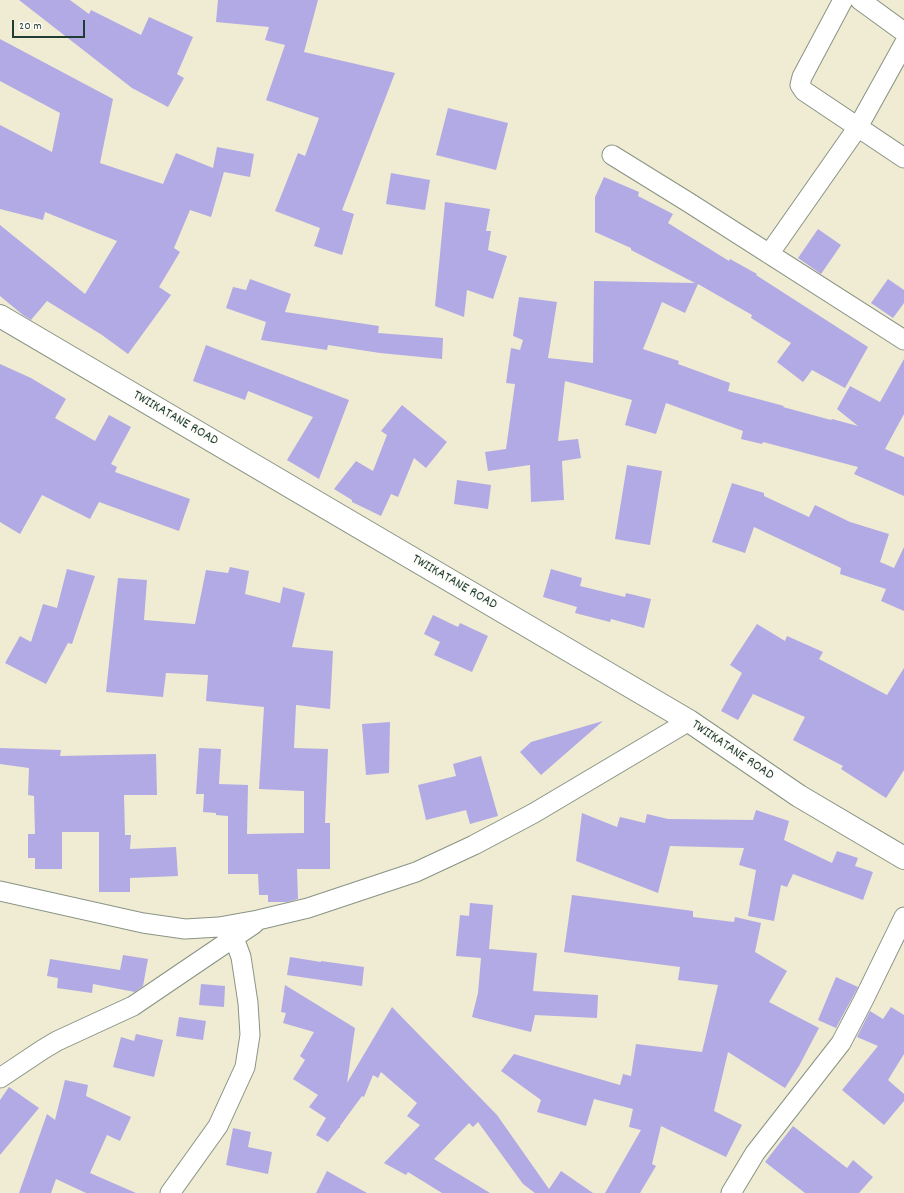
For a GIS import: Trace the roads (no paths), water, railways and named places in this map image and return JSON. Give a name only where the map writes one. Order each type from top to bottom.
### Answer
[{"type":"street","points":[[843,0],[802,77],[800,85],[804,91],[904,158]]},
{"type":"street","points":[[860,0],[904,32]]},
{"type":"street","points":[[769,254],[858,127],[904,44]]},
{"type":"street","points":[[612,155],[904,340]]},
{"type":"street","name":"TWIIKATANE ROAD","points":[[0,316],[689,721],[799,796],[904,858]]},
{"type":"street","points":[[0,891],[143,923],[185,929],[219,927],[258,920],[308,908],[416,872],[474,845],[534,813],[689,721]]},
{"type":"street","points":[[731,1193],[755,1153],[841,1043],[904,917]]},
{"type":"street","points":[[0,1078],[57,1041],[133,1006],[234,938],[258,920]]},
{"type":"street","points":[[170,1193],[218,1126],[245,1068],[250,1035],[248,1003],[241,957],[234,938]]}]
